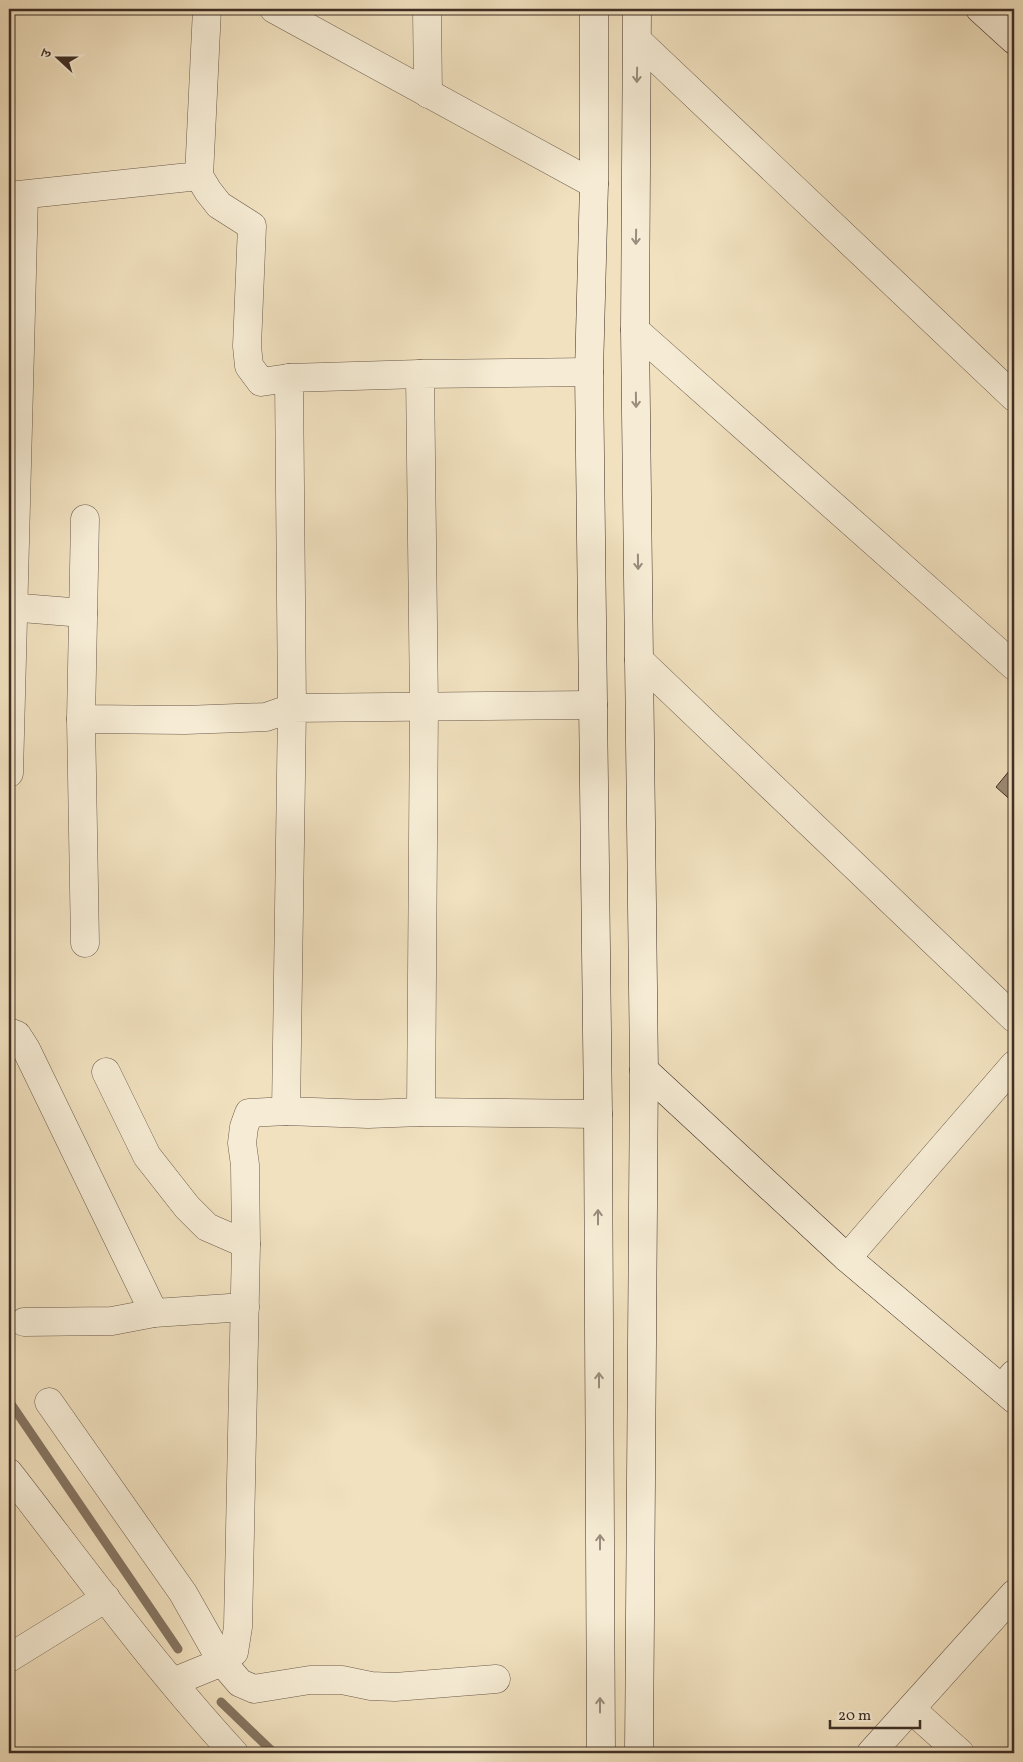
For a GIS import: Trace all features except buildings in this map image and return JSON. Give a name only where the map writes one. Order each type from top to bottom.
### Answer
[{"type":"street","points":[[207,9],[199,176],[218,205],[252,226],[246,346],[249,366],[261,382],[289,378],[420,374],[589,372]]},
{"type":"street","points":[[274,9],[594,184]]},
{"type":"street","points":[[427,9],[428,94]]},
{"type":"street","points":[[594,9],[594,184],[589,372],[598,1114],[601,1753]]},
{"type":"street","points":[[637,9],[635,330],[644,1070],[639,1753]]},
{"type":"street","points":[[980,9],[1014,40]]},
{"type":"street","points":[[638,41],[1014,397]]},
{"type":"street","points":[[9,773],[16,195],[199,176]]},
{"type":"street","points":[[635,330],[1014,666]]},
{"type":"street","points":[[420,374],[424,707],[421,1112]]},
{"type":"street","points":[[286,1111],[292,708],[289,378]]},
{"type":"street","points":[[85,519],[81,719],[85,943]]},
{"type":"street","points":[[11,607],[83,613]]},
{"type":"street","points":[[639,660],[1014,1018]]},
{"type":"street","points":[[81,719],[185,720],[266,716],[292,708],[593,705]]},
{"type":"street","points":[[9,1032],[17,1035],[26,1049],[154,1313]]},
{"type":"street","points":[[847,1258],[1014,1065]]},
{"type":"street","points":[[644,1070],[847,1258],[1010,1387]]},
{"type":"street","points":[[106,1072],[146,1156],[187,1207],[207,1226],[246,1244]]},
{"type":"street","points":[[173,1682],[222,1662],[234,1652],[238,1626],[246,1244],[245,1165],[242,1143],[244,1127],[249,1113],[286,1111],[368,1114],[421,1112],[598,1114]]},
{"type":"street","points":[[24,1322],[112,1321],[154,1313],[245,1307]]},
{"type":"street","points":[[49,1402],[183,1593],[222,1662],[240,1683],[254,1689],[310,1680],[342,1680],[371,1686],[396,1687],[496,1679]]},
{"type":"street","points":[[9,1473],[201,1718],[234,1753]]},
{"type":"street","points":[[871,1753],[1014,1594]]},
{"type":"street","points":[[9,1658],[106,1598]]},
{"type":"street","points":[[911,1709],[960,1753]]},
{"type":"waterway","points":[[9,1401],[178,1649]]},
{"type":"waterway","points":[[221,1702],[274,1753]]}]
